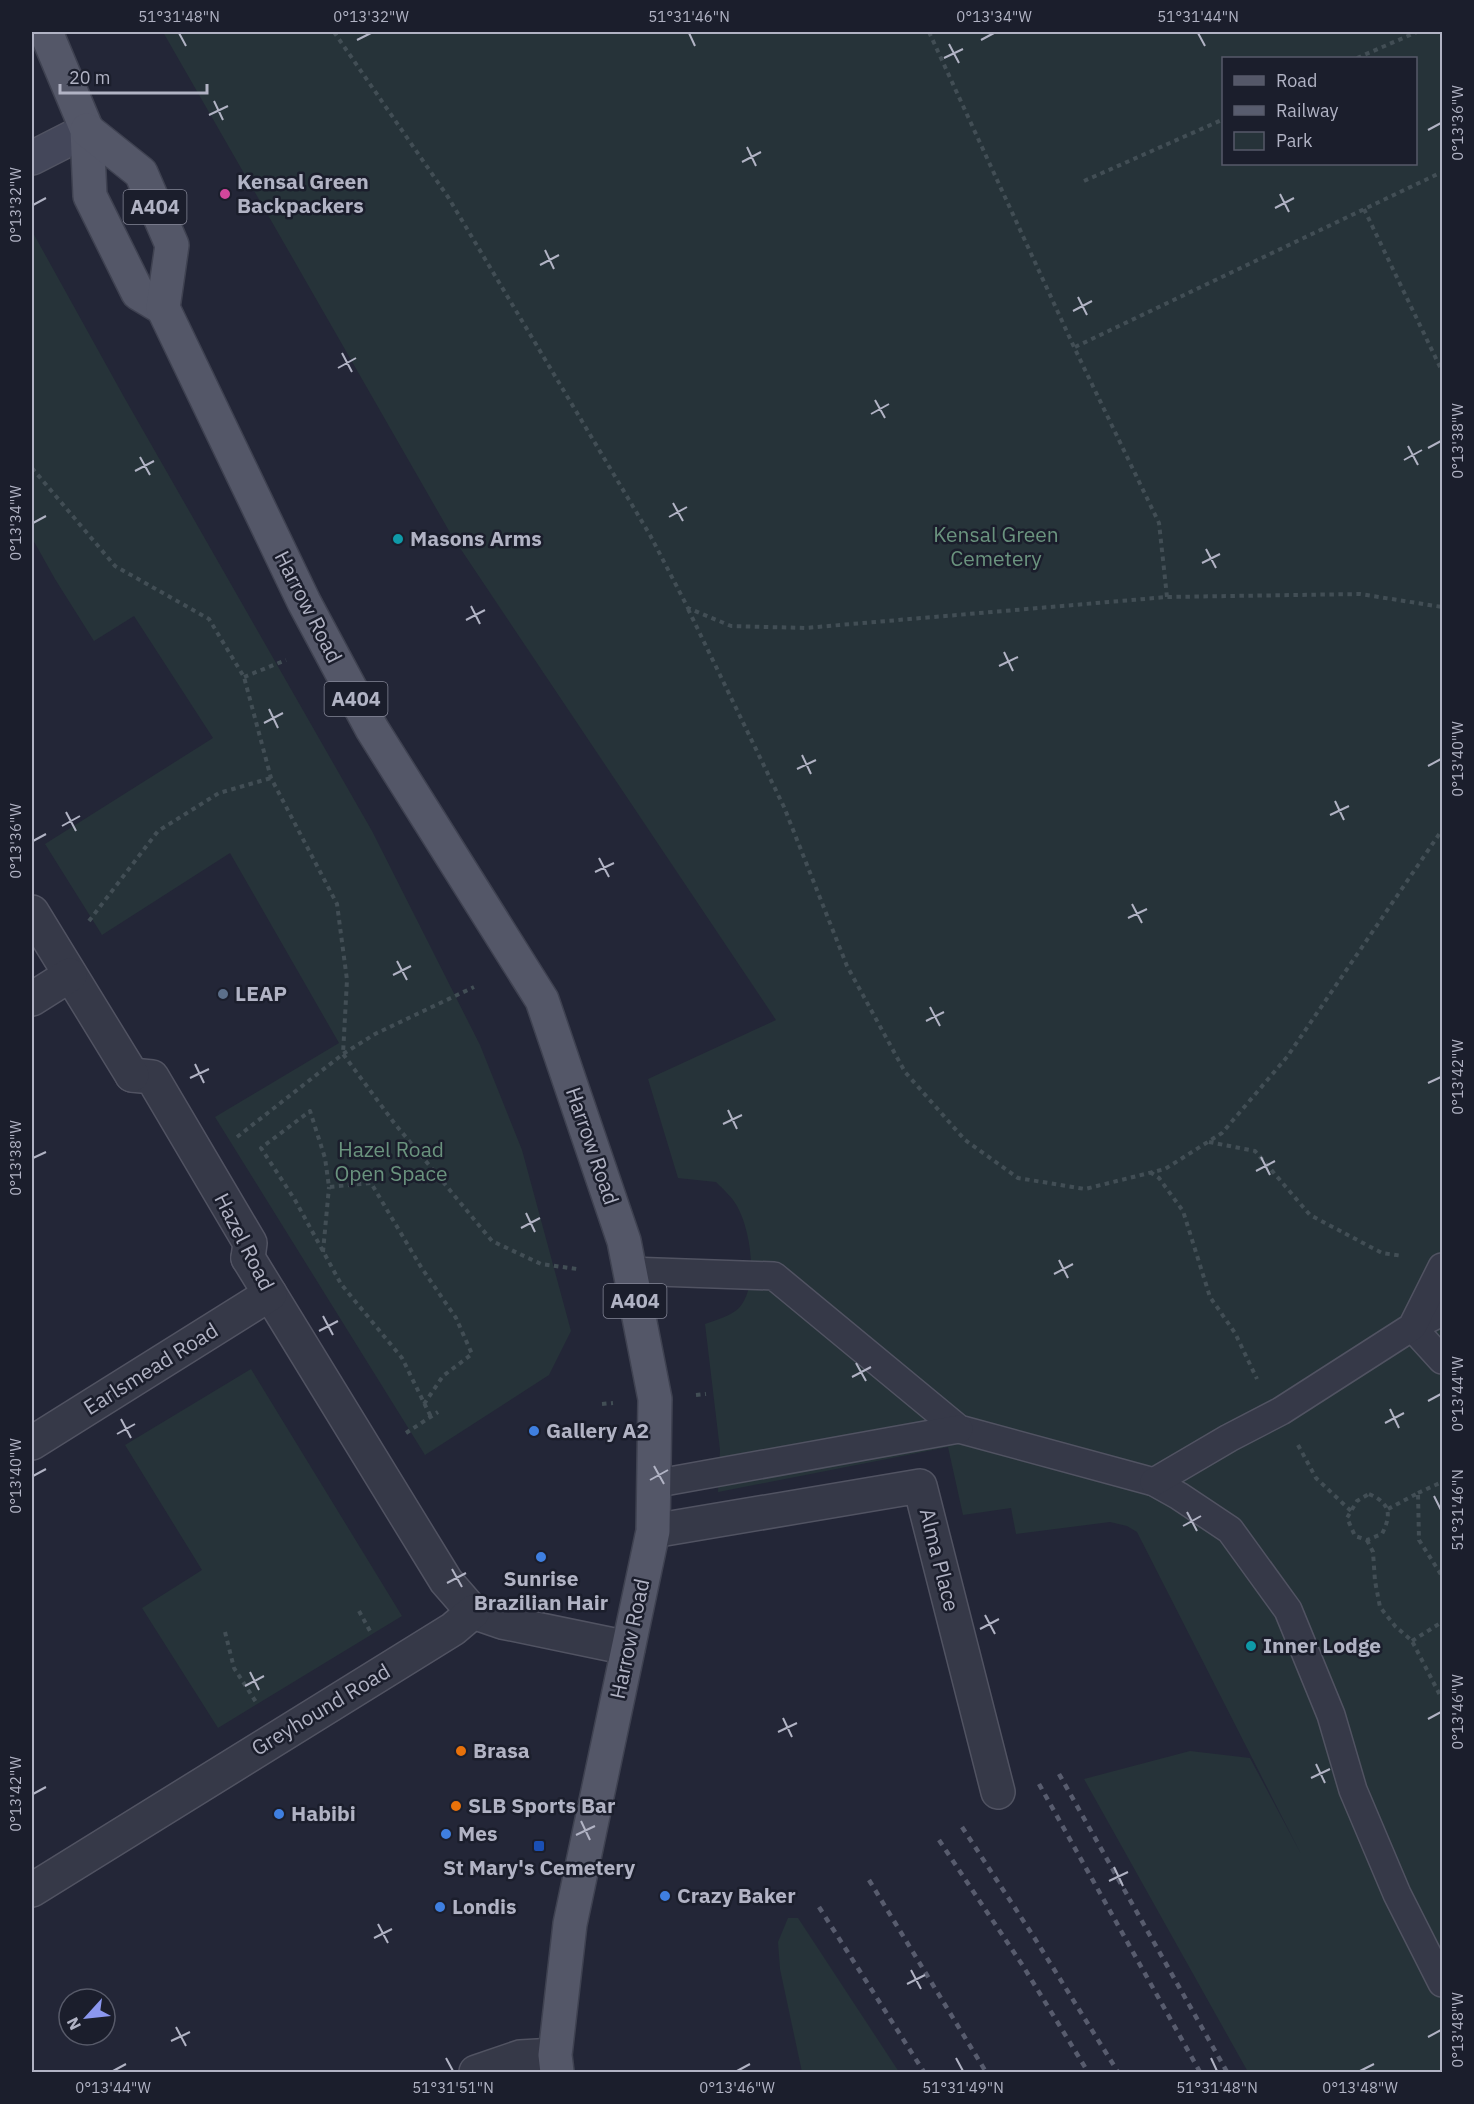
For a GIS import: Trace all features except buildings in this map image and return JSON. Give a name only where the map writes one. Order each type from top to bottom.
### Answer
[{"type":"main road","name":"A404","points":[[46,32],[87,130],[90,196],[138,292],[163,308],[172,245],[141,173],[87,130]]},
{"type":"main road","points":[[32,158],[87,130]]},
{"type":"main road","name":"Harrow Road","points":[[163,308],[304,602],[372,729],[542,1000],[624,1241],[655,1399],[653,1531],[570,1924],[556,2064]]},
{"type":"street","name":"Hazel Road","points":[[32,912],[132,1075],[152,1077],[250,1243],[248,1258],[446,1581],[473,1612]]},
{"type":"street","points":[[32,999],[70,975]]},
{"type":"street","name":"Earlsmead Road","points":[[32,1443],[270,1294]]},
{"type":"street","name":"Alma Place","points":[[653,1531],[920,1486],[998,1792]]},
{"type":"street","points":[[473,1612],[502,1622],[628,1648]]},
{"type":"street","name":"Greyhound Road","points":[[32,1890],[453,1629],[473,1612]]},
{"type":"street","points":[[476,2073],[520,2057],[556,2064]]},
{"type":"lane","points":[[1412,1327],[1443,1267]]},
{"type":"lane","points":[[629,1270],[774,1276],[959,1429],[1154,1482],[1230,1530],[1288,1610],[1331,1715],[1353,1790],[1397,1894],[1443,1983]]},
{"type":"lane","points":[[1154,1482],[1277,1413],[1412,1327],[1443,1312]]},
{"type":"lane","points":[[1412,1327],[1443,1360]]},
{"type":"lane","points":[[653,1484],[959,1429]]},
{"type":"path","points":[[334,32],[448,196],[650,535],[784,807],[847,966],[906,1072],[965,1140],[1018,1178],[1085,1189],[1165,1168],[1209,1142],[1222,1133],[1287,1057],[1443,830]]},
{"type":"path","points":[[929,32],[1074,347],[1159,523],[1167,597]]},
{"type":"path","points":[[1359,57],[1417,32]]},
{"type":"path","points":[[1084,181],[1222,119]]},
{"type":"path","points":[[1074,347],[1443,172]]},
{"type":"path","points":[[1364,209],[1443,371]]},
{"type":"path","points":[[32,468],[115,566],[209,619],[244,677],[271,778],[337,904],[347,980],[343,1054],[395,1124],[492,1241],[541,1264],[577,1269]]},
{"type":"path","points":[[687,608],[731,626],[805,628],[1167,597],[1360,594],[1443,607]]},
{"type":"path","points":[[244,677],[280,662]]},
{"type":"path","points":[[84,927],[158,831],[219,793],[271,778]]},
{"type":"path","points":[[230,1143],[343,1054],[375,1034],[474,987]]},
{"type":"path","points":[[323,1252],[330,1187],[325,1158],[310,1111],[261,1148],[295,1200],[323,1252],[341,1284],[402,1358],[431,1417]]},
{"type":"path","points":[[1209,1142],[1255,1151],[1310,1215],[1382,1253],[1412,1257]]},
{"type":"path","points":[[1150,1172],[1159,1178],[1183,1211],[1210,1297],[1235,1333],[1277,1413],[1316,1478],[1351,1511]]},
{"type":"path","points":[[330,1187],[371,1184],[421,1267],[456,1318],[472,1354],[443,1376],[424,1404]]},
{"type":"path","points":[[695,1395],[706,1394]]},
{"type":"path","points":[[602,1404],[615,1403]]},
{"type":"path","points":[[1388,1509],[1443,1482]]},
{"type":"path","points":[[1418,1493],[1419,1540],[1443,1576]]},
{"type":"path","points":[[1369,1494],[1381,1499],[1388,1509],[1387,1524],[1382,1534],[1367,1540],[1355,1536],[1347,1518],[1357,1501],[1369,1494]]},
{"type":"path","points":[[1367,1540],[1373,1552],[1380,1607],[1395,1626],[1412,1641],[1443,1699]]},
{"type":"path","points":[[359,1611],[372,1634]]},
{"type":"path","points":[[1412,1641],[1443,1622]]},
{"type":"path","points":[[225,1632],[234,1668],[257,1704]]},
{"type":"green space","name":"Kensal Green Cemetery","points":[[163,32],[1442,32],[1442,2072],[1248,2072],[1084,1779],[1190,1751],[1250,1758],[1301,1854],[1137,1532],[1127,1526],[1110,1522],[1016,1534],[1011,1508],[963,1515],[948,1447],[718,1492],[720,1450],[705,1324],[732,1313],[739,1308],[745,1298],[751,1273],[749,1243],[737,1206],[716,1182],[678,1178],[648,1079],[776,1020],[452,536]]},
{"type":"green space","name":"Hazel Road Open Space","points":[[32,231],[372,831],[480,1045],[522,1150],[571,1331],[549,1375],[425,1455],[215,1117],[339,1043],[230,853],[102,935],[45,844],[213,738],[134,616],[94,641],[32,538]]},
{"type":"green space","points":[[251,1369],[402,1616],[218,1728],[142,1608],[202,1570],[125,1445]]},
{"type":"green space","points":[[788,1918],[798,1918],[899,2072],[802,2072],[780,1969],[778,1942]]},
{"type":"railway","points":[[1059,1774],[1227,2072]]},
{"type":"railway","points":[[1039,1784],[1200,2072]]},
{"type":"railway","points":[[962,1827],[1118,2072]]},
{"type":"railway","points":[[939,1840],[1023,1966],[1088,2072]]},
{"type":"railway","points":[[869,1880],[986,2072]]},
{"type":"railway","points":[[819,1907],[924,2072]]},
{"type":"place","name":"Kensal Green Backpackers","points":[[225,194]]},
{"type":"place","name":"Masons Arms","points":[[398,539]]},
{"type":"place","name":"LEAP","points":[[223,994]]},
{"type":"place","name":"Gallery A2","points":[[534,1431]]},
{"type":"place","name":"Sunrise Brazilian Hair","points":[[541,1557]]},
{"type":"place","name":"Inner Lodge","points":[[1251,1646]]},
{"type":"place","name":"Brasa","points":[[461,1751]]},
{"type":"place","name":"SLB Sports Bar","points":[[456,1806]]},
{"type":"place","name":"Habibi","points":[[279,1814]]},
{"type":"place","name":"Mes","points":[[446,1834]]},
{"type":"place","name":"St Mary's Cemetery","points":[[539,1846]]},
{"type":"place","name":"Crazy Baker","points":[[665,1896]]},
{"type":"place","name":"Londis","points":[[440,1907]]}]
